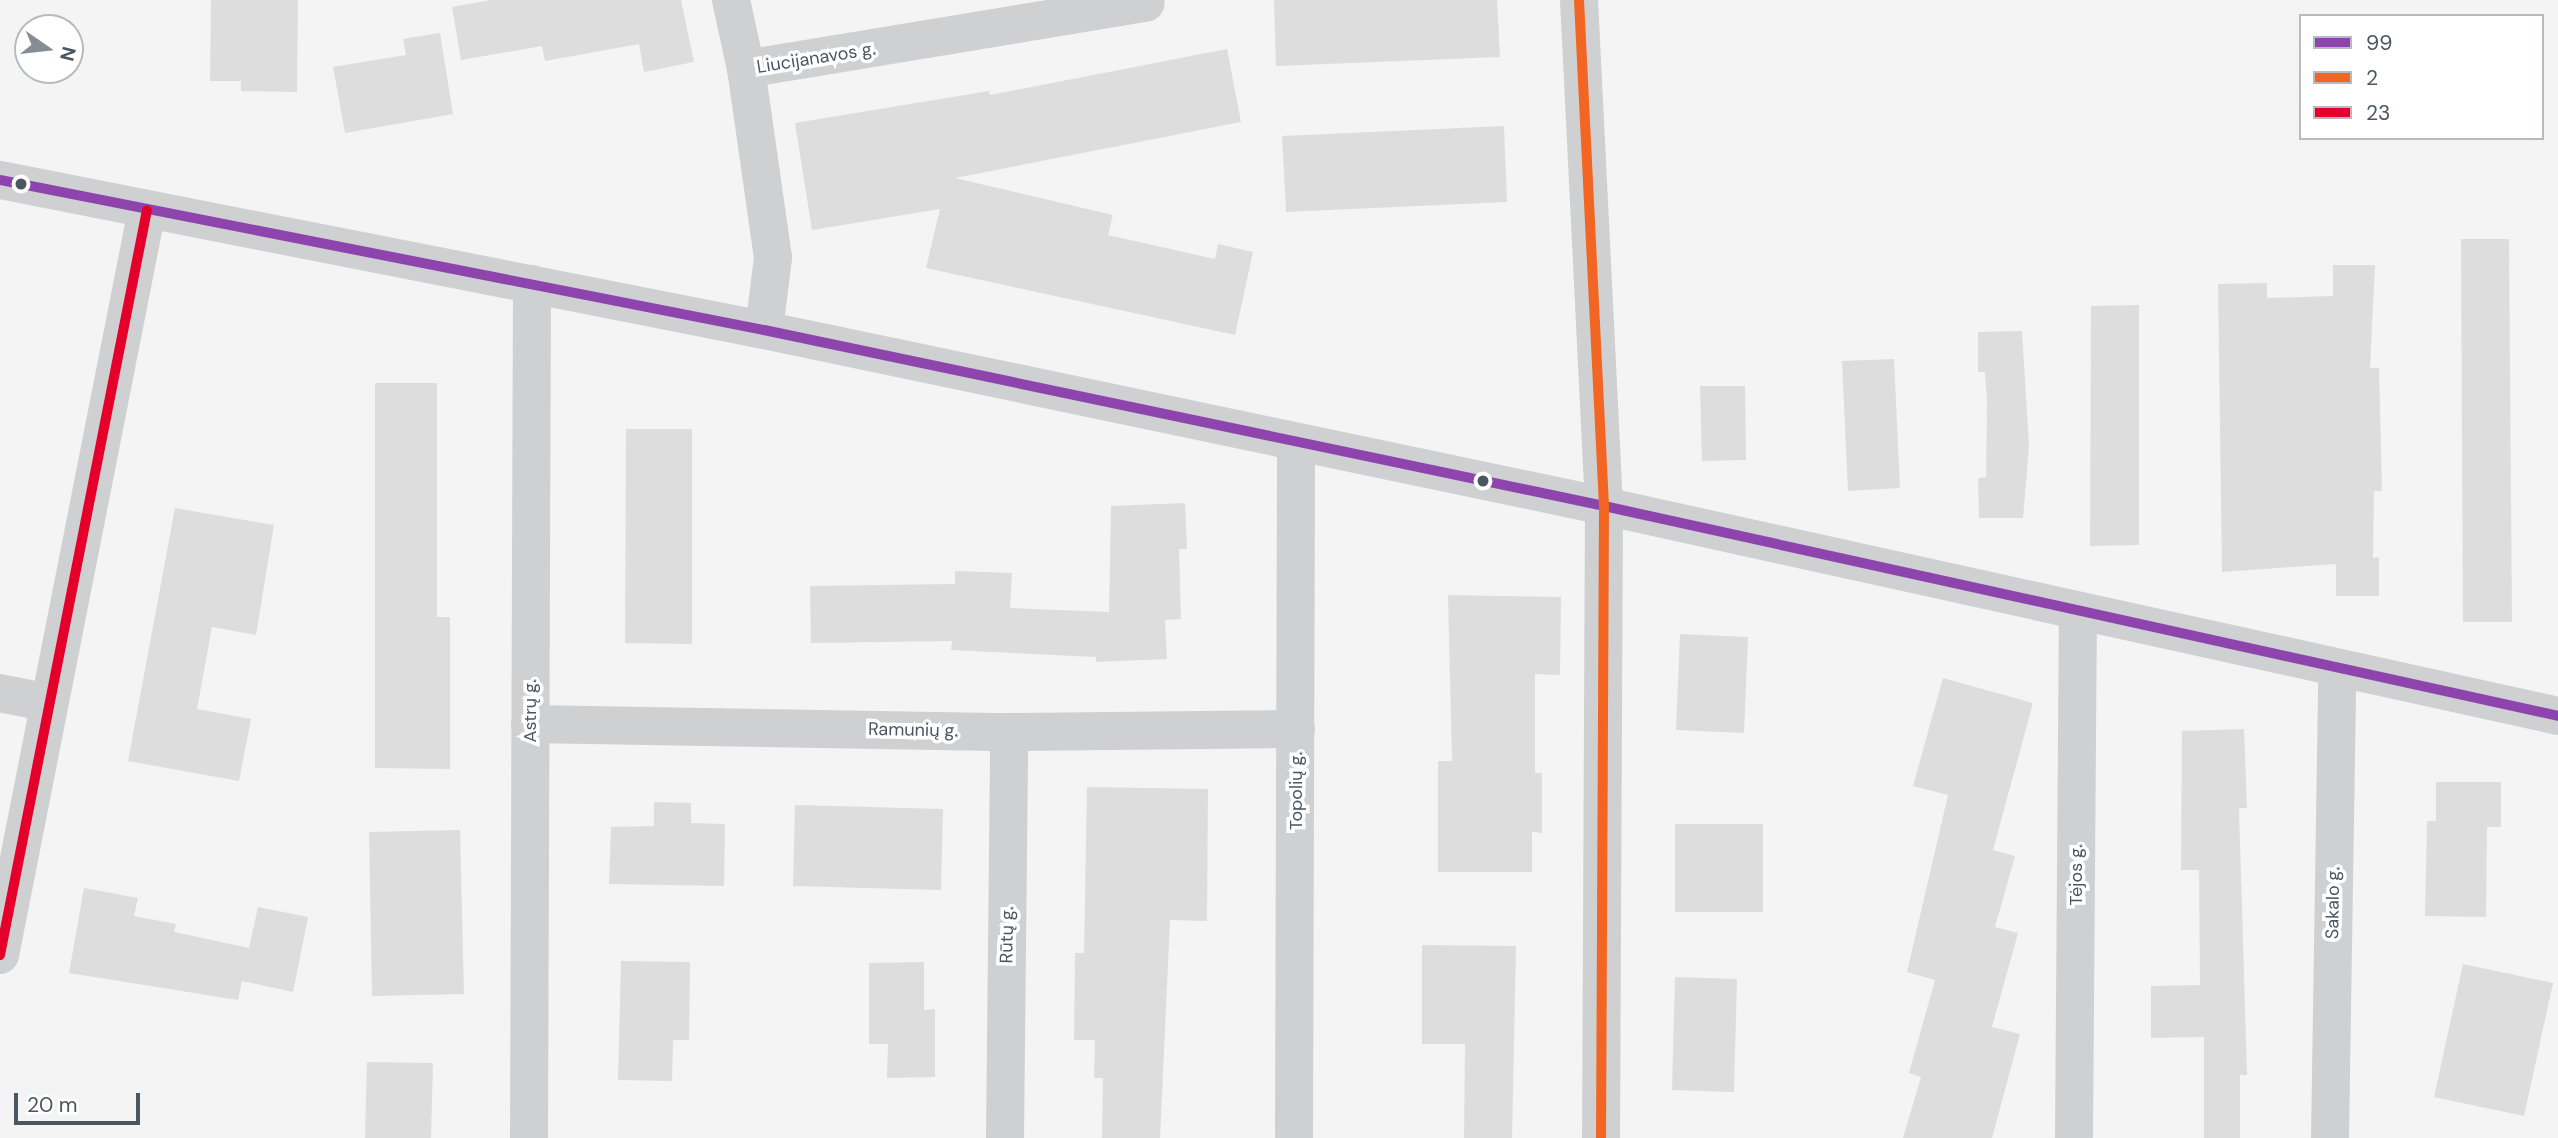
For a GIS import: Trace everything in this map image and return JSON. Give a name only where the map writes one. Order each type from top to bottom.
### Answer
[{"type":"street","points":[[731,0],[746,69]]},
{"type":"street","points":[[1579,0],[1604,506],[1601,1138]]},
{"type":"street","name":"Liucijanavos g.","points":[[764,330],[773,258],[746,69],[1146,3]]},
{"type":"street","points":[[0,180],[764,330],[1296,444],[1604,506],[2558,716]]},
{"type":"street","points":[[0,955],[147,210]]},
{"type":"street","name":"Astrų g.","points":[[529,1138],[532,284]]},
{"type":"street","name":"Topolių g.","points":[[1294,1138],[1296,444]]},
{"type":"street","name":"Tėjos g.","points":[[2074,1138],[2078,611]]},
{"type":"street","name":"Sakalo g.","points":[[2330,1138],[2337,668]]},
{"type":"street","points":[[0,693],[49,703]]},
{"type":"street","name":"Ramunių g.","points":[[530,724],[1009,732],[1296,729]]},
{"type":"street","name":"Rūtų g.","points":[[1006,1138],[1009,732]]},
{"type":"building","points":[[211,0],[298,0],[297,92],[241,91],[241,81],[210,81]]},
{"type":"building","points":[[491,0],[681,0],[694,62],[644,72],[639,44],[545,61],[542,46],[461,60],[452,7]]},
{"type":"building","points":[[1274,0],[1497,0],[1500,57],[1276,66]]},
{"type":"building","points":[[440,33],[453,114],[345,133],[333,67],[406,55],[403,39]]},
{"type":"building","points":[[1227,49],[1241,122],[955,178],[1113,215],[1108,235],[1215,259],[1218,244],[1253,252],[1235,335],[926,268],[940,209],[812,230],[795,123],[989,91],[990,95]]},
{"type":"building","points":[[1504,126],[1507,202],[1286,212],[1282,136]]},
{"type":"building","points":[[2461,239],[2509,239],[2512,622],[2463,622]]},
{"type":"building","points":[[2333,265],[2375,265],[2370,368],[2379,368],[2382,491],[2374,491],[2373,558],[2379,557],[2379,596],[2336,596],[2336,564],[2222,572],[2218,284],[2267,283],[2267,298],[2333,296]]},
{"type":"building","points":[[2139,305],[2139,545],[2090,546],[2091,306]]},
{"type":"building","points":[[2022,331],[2029,446],[2023,518],[1979,518],[1978,478],[1986,477],[1987,403],[1985,372],[1978,372],[1978,332]]},
{"type":"building","points":[[1894,359],[1900,488],[1848,491],[1842,361]]},
{"type":"building","points":[[375,383],[437,383],[437,617],[450,617],[450,769],[375,768]]},
{"type":"building","points":[[1700,386],[1745,386],[1746,460],[1702,461]]},
{"type":"building","points":[[626,429],[692,429],[692,644],[625,643]]},
{"type":"building","points":[[1185,503],[1187,549],[1179,549],[1181,619],[1165,620],[1167,659],[1096,662],[1096,657],[951,650],[952,641],[811,643],[810,586],[955,584],[955,571],[1012,573],[1010,608],[1109,612],[1111,506]]},
{"type":"building","points":[[175,508],[274,525],[256,635],[212,627],[197,709],[251,719],[239,781],[128,761]]},
{"type":"building","points":[[1448,595],[1561,597],[1560,675],[1535,674],[1535,773],[1542,773],[1542,833],[1532,832],[1532,872],[1438,872],[1438,761],[1452,761]]},
{"type":"building","points":[[1680,634],[1748,637],[1744,733],[1676,730]]},
{"type":"building","points":[[1943,678],[2033,703],[1993,850],[2015,856],[1995,927],[2018,933],[1992,1027],[2020,1034],[1992,1138],[1903,1138],[1921,1077],[1909,1073],[1935,980],[1907,972],[1948,795],[1913,786]]},
{"type":"building","points":[[2244,729],[2247,808],[2239,808],[2247,1075],[2240,1075],[2240,1138],[2204,1138],[2204,1037],[2151,1038],[2151,986],[2200,985],[2199,870],[2181,870],[2182,731]]},
{"type":"building","points":[[2436,782],[2501,782],[2501,827],[2487,827],[2486,917],[2425,916],[2427,821],[2436,821]]},
{"type":"building","points":[[1087,787],[1208,789],[1207,921],[1170,920],[1160,1138],[1102,1138],[1103,1078],[1094,1078],[1095,1040],[1074,1040],[1075,953],[1084,953]]},
{"type":"building","points":[[654,802],[691,803],[691,823],[725,824],[724,886],[609,884],[611,827],[654,826]]},
{"type":"building","points":[[795,805],[943,809],[941,890],[793,886]]},
{"type":"building","points":[[1675,824],[1763,824],[1763,912],[1675,912]]},
{"type":"building","points":[[460,830],[464,994],[372,996],[369,832]]},
{"type":"building","points":[[84,888],[138,898],[134,916],[176,924],[174,932],[249,948],[258,907],[308,917],[293,992],[242,981],[238,1000],[69,973]]},
{"type":"building","points":[[1422,945],[1516,946],[1512,1138],[1464,1138],[1465,1044],[1422,1044]]},
{"type":"building","points":[[621,961],[690,962],[689,1040],[673,1040],[672,1081],[618,1080]]},
{"type":"building","points":[[924,962],[924,1010],[935,1009],[935,1077],[887,1078],[888,1044],[869,1044],[869,963]]},
{"type":"building","points":[[2463,964],[2553,983],[2524,1116],[2434,1097]]},
{"type":"building","points":[[1675,977],[1737,979],[1734,1092],[1672,1090]]},
{"type":"building","points":[[367,1062],[433,1063],[431,1138],[365,1138]]},
{"type":"transit line","name":"2","points":[[1579,0],[1604,506],[1601,1138]]},
{"type":"transit line","name":"99","points":[[0,180],[764,330],[1604,506],[2558,716]]},
{"type":"transit line","name":"23","points":[[0,955],[147,210]]}]
